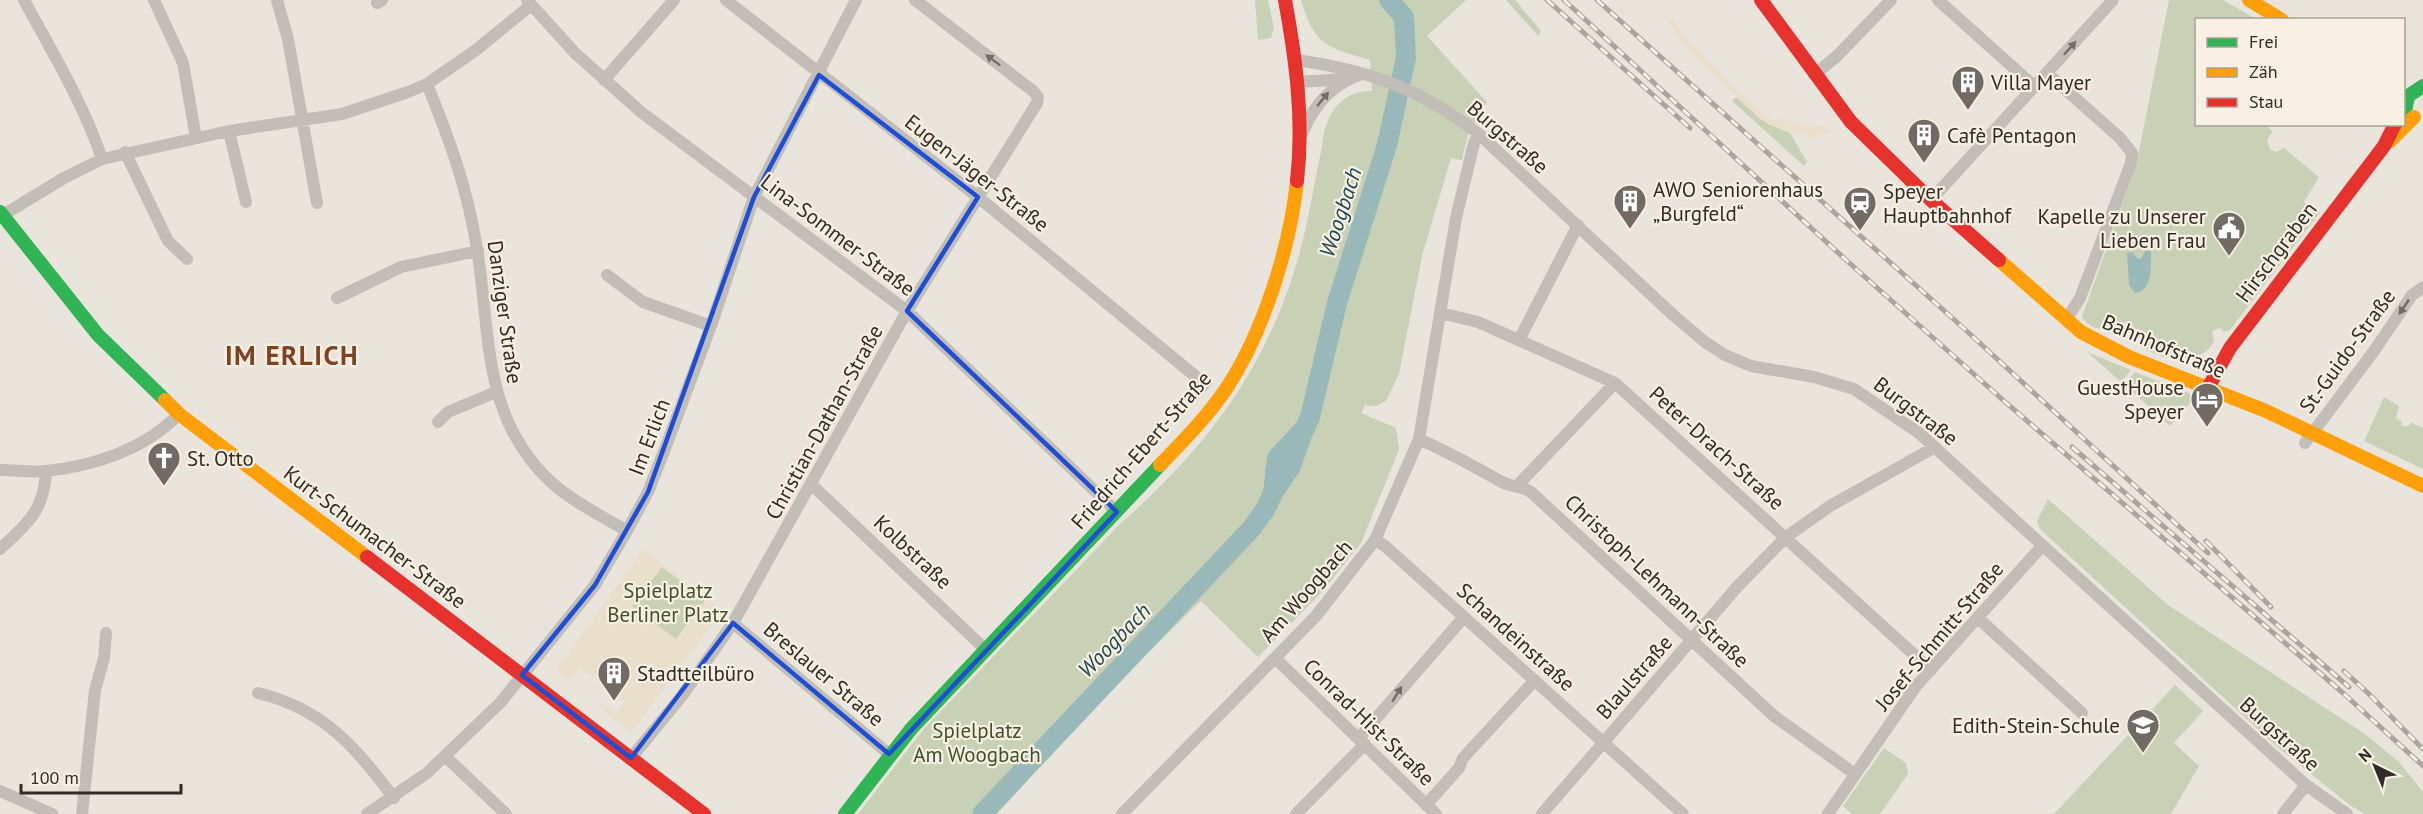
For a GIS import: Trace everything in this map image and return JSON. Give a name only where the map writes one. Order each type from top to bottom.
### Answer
[{"type":"main road","name":"Friedrich-Ebert-Straße","points":[[845,814],[889,754],[1117,512],[1217,393],[1246,351],[1280,271],[1297,195],[1300,140],[1297,60],[1285,0]]},
{"type":"main road","name":"Bahnhofstraße","points":[[1761,0],[1814,75],[1851,122],[1931,200],[2066,320],[2093,340],[2208,388],[2308,437],[2423,486]]},
{"type":"main road","points":[[2249,0],[2279,18]]},
{"type":"main road","name":"Hirschgraben","points":[[2405,121],[2408,105],[2423,86]]},
{"type":"main road","name":"Hirschgraben","points":[[2208,388],[2229,348],[2384,146],[2394,126]]},
{"type":"main road","name":"Hirschgraben","points":[[2384,146],[2403,131],[2404,126]]},
{"type":"main road","name":"Kurt-Schumacher-Straße","points":[[1,213],[46,273],[98,335],[179,414],[704,814]]},
{"type":"street","points":[[24,0],[76,95],[91,126],[102,159]]},
{"type":"street","points":[[154,0],[183,63],[196,138]]},
{"type":"street","points":[[277,0],[288,39],[317,203]]},
{"type":"street","points":[[604,80],[674,0]]},
{"type":"street","name":"Eugen-Jäger-Straße","points":[[726,0],[819,75],[978,197],[1200,380]]},
{"type":"street","name":"Im Erlich","points":[[367,814],[394,798],[446,757],[477,728],[595,585],[648,492],[711,326],[754,197],[856,0]]},
{"type":"street","name":"Christian-Dathan-Straße","points":[[631,758],[682,696],[733,623],[907,311],[1036,103],[1038,97],[1033,91],[915,0]]},
{"type":"street","points":[[1814,75],[1844,50],[1891,0]]},
{"type":"street","points":[[1938,0],[2034,87]]},
{"type":"street","points":[[1931,200],[2113,0]]},
{"type":"street","points":[[1,213],[102,159],[124,152],[229,131],[365,108],[427,84],[476,50],[529,3]]},
{"type":"street","name":"Lina-Sommer-Straße","points":[[529,3],[604,80],[641,112],[907,311],[1117,512]]},
{"type":"street","name":"Burgstraße","points":[[1297,60],[1343,66],[1412,90],[1453,114],[1479,134],[1673,315],[1718,351],[1751,366],[1814,376],[1854,389],[1895,415],[1935,447],[2306,785],[2348,814]]},
{"type":"street","points":[[2047,74],[2120,138],[2132,153],[2131,162],[2080,298],[2066,320]]},
{"type":"street","points":[[1298,82],[1365,75]]},
{"type":"street","points":[[1300,140],[1323,98],[1349,78]]},
{"type":"street","name":"Danziger Straße","points":[[427,84],[462,176],[478,251],[484,328],[496,392],[519,442],[541,472],[552,483],[627,531]]},
{"type":"street","points":[[229,131],[246,202]]},
{"type":"street","name":"Am Woogbach","points":[[1122,814],[1330,600],[1375,540],[1419,439],[1456,218],[1474,143],[1479,134]]},
{"type":"street","points":[[124,152],[168,241],[187,259]]},
{"type":"street","points":[[1520,340],[1578,225]]},
{"type":"street","points":[[337,298],[402,267],[478,251]]},
{"type":"street","points":[[607,275],[643,302],[711,326]]},
{"type":"street","name":"St.-Guido-Straße","points":[[2308,437],[2417,289],[2423,286]]},
{"type":"street","name":"Peter-Drach-Straße","points":[[1441,313],[1478,322],[1614,383],[1930,670]]},
{"type":"street","points":[[1517,486],[1614,383]]},
{"type":"street","points":[[438,422],[448,412],[496,392]]},
{"type":"street","points":[[0,470],[46,472],[105,459],[142,444],[179,414]]},
{"type":"street","name":"Christoph-Lehmann-Straße","points":[[1419,439],[1480,468],[1502,482],[1532,492],[1773,716],[1855,774]]},
{"type":"street","name":"Blaulstraße","points":[[1542,814],[1737,587],[1786,537],[1830,506],[1935,447]]},
{"type":"street","points":[[0,549],[29,522],[37,510],[45,491],[46,472]]},
{"type":"street","name":"Kolbstraße","points":[[812,485],[986,650]]},
{"type":"street","name":"Schandeinstraße","points":[[1375,540],[1385,546],[1683,814]]},
{"type":"street","name":"Josef-Schmitt-Straße","points":[[1828,814],[1930,670],[2043,545]]},
{"type":"street","points":[[1296,814],[1362,741],[1464,617]]},
{"type":"street","points":[[1978,618],[2082,713]]},
{"type":"street","name":"Breslauer Straße","points":[[733,623],[889,754]]},
{"type":"street","points":[[82,814],[95,690],[104,658],[106,633]]},
{"type":"street","name":"Conrad-Hist-Straße","points":[[1275,658],[1436,814]]},
{"type":"street","points":[[1426,805],[1459,768],[1463,758],[1535,680]]},
{"type":"street","points":[[258,693],[289,701],[325,723],[363,758],[394,798]]},
{"type":"street","points":[[446,757],[506,814]]},
{"type":"street","points":[[2283,814],[2306,785]]},
{"type":"street","points":[[0,791],[52,814]]},
{"type":"highlighted area","points":[[819,75],[978,197],[907,311],[1117,512],[889,754],[733,623],[631,758],[522,675],[595,585],[648,492],[754,197]]},
{"type":"green space","points":[[1255,0],[1268,0],[1274,28],[1271,38],[1258,40]]},
{"type":"green space","name":"Spielplatz Am Woogbach","points":[[1301,0],[1466,0],[1427,36],[1487,102],[1468,134],[1462,160],[1451,158],[1422,256],[1399,374],[1386,401],[1376,406],[1365,405],[1361,413],[1396,428],[1399,450],[1361,543],[1322,592],[1258,657],[1201,601],[1107,693],[997,814],[858,814],[923,730],[1203,440],[1226,410],[1264,345],[1280,310],[1299,257],[1323,136],[1330,116],[1342,101],[1351,95],[1372,91],[1370,60],[1333,48],[1317,36],[1311,27]]},
{"type":"green space","points":[[1506,0],[1515,0],[1541,31],[1538,36]]},
{"type":"green space","points":[[2169,0],[2223,0],[2254,18],[2195,18],[2195,126],[2266,126],[2273,131],[2267,140],[2270,149],[2276,152],[2284,148],[2319,177],[2304,202],[2320,212],[2230,330],[2224,332],[2220,328],[2212,331],[2214,341],[2206,351],[2195,357],[2167,358],[2141,345],[2133,335],[2129,323],[2118,322],[2104,329],[2089,325],[2082,317],[2136,166]]},
{"type":"green space","points":[[1736,97],[1768,124],[1790,133],[1807,162],[1804,166],[1732,101]]},
{"type":"green space","points":[[2087,352],[2131,370],[2121,382]]},
{"type":"green space","points":[[2135,372],[2196,396],[2170,426],[2124,384]]},
{"type":"green space","points":[[2384,397],[2399,406],[2396,418],[2402,422],[2401,425],[2406,427],[2412,423],[2423,428],[2423,469],[2364,441]]},
{"type":"green space","points":[[2048,499],[2168,605],[2365,734],[2399,762],[2423,792],[2423,814],[2365,814],[2351,806],[2275,745],[2040,529],[2037,521]]},
{"type":"green space","name":"Spielplatz Berliner Platz","points":[[662,567],[706,600],[676,640],[632,606]]},
{"type":"green space","name":"Edith-Stein-Schule","points":[[2175,685],[2203,711],[2174,743],[2199,766],[2171,814],[2054,814]]},
{"type":"green space","points":[[1884,748],[1906,763],[1908,774],[1880,814],[1852,814],[1843,806]]},
{"type":"shaded area","points":[[1672,17],[1692,46],[1698,47],[1730,85],[1774,121],[1780,118],[1801,126],[1807,123],[1831,130],[1809,141],[1803,134],[1790,133],[1760,119],[1686,49],[1666,20]]},
{"type":"shaded area","points":[[643,549],[723,611],[631,732],[600,707],[603,703],[616,713],[625,701],[581,668],[569,683],[556,670]],"holes":[[[662,567],[705,600],[676,639],[632,606]]]},
{"type":"water","points":[[2145,251],[2151,251],[2150,276],[2145,288],[2135,293],[2129,285],[2127,253],[2133,252],[2136,258],[2141,259]]},
{"type":"waterway","name":"Woogbach","points":[[982,814],[1251,529],[1265,510],[1273,493],[1277,458],[1305,428],[1310,417],[1337,303],[1387,145],[1406,58],[1404,17],[1389,0]]},
{"type":"waterway","name":"Woogbach","points":[[1273,493],[1290,468],[1303,432]]},
{"type":"tunnel","points":[[1200,380],[1212,390]]},
{"type":"railway","points":[[1547,0],[1690,128]]},
{"type":"railway","points":[[1564,0],[1846,260],[2004,401],[2343,693],[2423,766]]},
{"type":"railway","points":[[1597,0],[1959,324],[2208,553]]},
{"type":"railway","points":[[2072,447],[2349,687]]},
{"type":"railway","points":[[2206,541],[2271,607]]},
{"type":"railway","points":[[2344,671],[2423,749]]},
{"type":"traffic: fast","points":[[2405,112],[2408,96],[2423,86]]},
{"type":"traffic: fast","points":[[0,212],[98,335],[165,400]]},
{"type":"traffic: fast","points":[[845,814],[911,729],[1160,465]]},
{"type":"traffic: slow","points":[[2249,0],[2279,18]]},
{"type":"traffic: slow","points":[[2390,141],[2414,117]]},
{"type":"traffic: slow","points":[[1160,465],[1219,399],[1252,342],[1273,289],[1281,261],[1297,181]]},
{"type":"traffic: slow","points":[[1999,260],[2081,332],[2129,357],[2266,411],[2423,486]]},
{"type":"traffic: slow","points":[[165,400],[179,414],[367,557]]},
{"type":"traffic: jam","points":[[1285,0],[1298,90],[1300,135],[1297,181]]},
{"type":"traffic: jam","points":[[1761,0],[1851,122],[1931,200],[1999,260]]},
{"type":"traffic: jam","points":[[2208,388],[2230,348],[2384,146],[2394,126]]},
{"type":"traffic: jam","points":[[367,557],[704,814]]},
{"type":"place","name":"Villa Mayer","points":[[1968,111]]},
{"type":"place","name":"Cafè Pentagon","points":[[1924,164]]},
{"type":"place","name":"AWO Seniorenhaus „Burgfeld“","points":[[1630,230]]},
{"type":"place","name":"Speyer Hauptbahnhof","points":[[1860,232]]},
{"type":"place","name":"Kapelle zu Unserer Lieben Frau","points":[[2229,257]]},
{"type":"place","name":"GuestHouse Speyer","points":[[2207,428]]},
{"type":"place","name":"St. Otto","points":[[164,487]]},
{"type":"place","name":"Stadtteilbüro","points":[[614,702]]},
{"type":"place","name":"Edith-Stein-Schule","points":[[2143,754]]},
{"type":"district","name":"IM ERLICH","points":[[292,355]]}]
